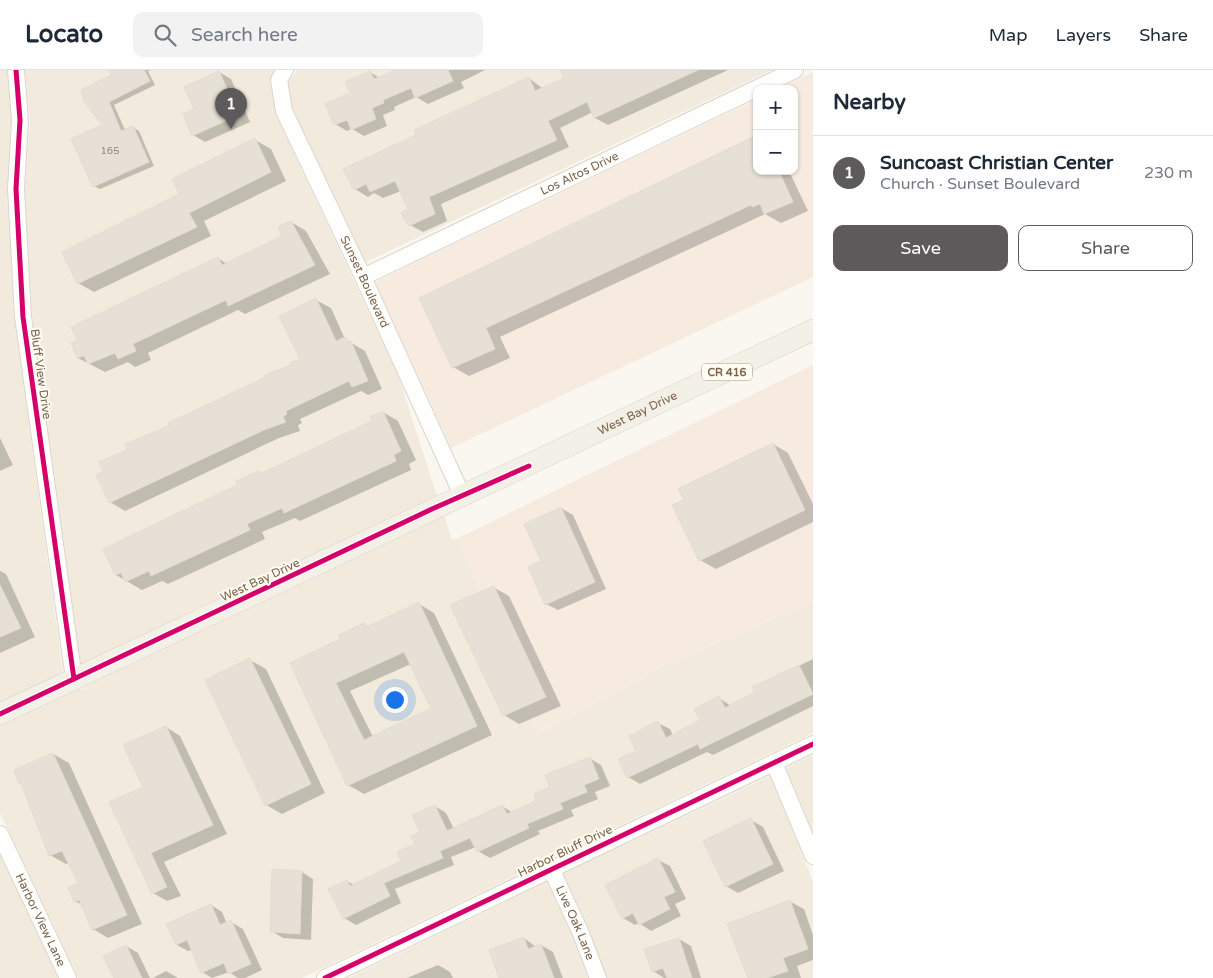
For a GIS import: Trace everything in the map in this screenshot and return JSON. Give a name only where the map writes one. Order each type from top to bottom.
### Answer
[{"type":"main road","name":"West Bay Drive","points":[[0,714],[462,495],[529,466],[813,330]]},
{"type":"street","name":"Bluff View Drive","points":[[16,70],[20,120],[16,189],[23,317],[74,679]]},
{"type":"street","name":"Sunset Boulevard","points":[[285,70],[279,80],[284,111],[363,277],[462,495]]},
{"type":"street","name":"Los Altos Drive","points":[[363,277],[795,70]]},
{"type":"street","name":"Harbor Bluff Drive","points":[[333,976],[813,744]]},
{"type":"street","points":[[774,762],[813,856]]},
{"type":"street","name":"Harbor View Lane","points":[[0,834],[68,978]]},
{"type":"street","name":"Live Oak Lane","points":[[551,869],[580,931],[598,978]]},
{"type":"shaded area","points":[[0,70],[7,70],[11,119],[7,189],[14,317],[63,673],[0,703]]},
{"type":"shaded area","points":[[25,70],[274,70],[270,81],[276,115],[398,375],[437,496],[81,665],[32,317],[25,190],[30,120]]},
{"type":"shaded area","points":[[297,70],[772,70],[366,262],[292,109],[288,83]]},
{"type":"shaded area","points":[[813,72],[813,277],[451,448],[375,282],[753,101],[753,175],[798,175],[798,85],[786,85]]},
{"type":"shaded area","points":[[813,365],[813,602],[661,667],[536,735],[458,538]]},
{"type":"shaded area","points":[[444,515],[452,540],[458,538],[537,735],[661,667],[813,602],[813,733],[302,978],[78,978],[0,813],[0,725],[76,689],[84,689],[83,686]]},
{"type":"shaded area","points":[[813,755],[813,832],[786,768]]},
{"type":"shaded area","points":[[770,776],[813,882],[813,978],[607,978],[588,928],[563,874]]},
{"type":"shaded area","points":[[0,854],[58,978],[0,978]]},
{"type":"shaded area","points":[[547,882],[572,934],[588,978],[348,978]]},
{"type":"building","points":[[109,70],[144,70],[150,81],[109,102],[121,131],[133,126],[149,162],[93,187],[71,139],[102,125],[84,101],[81,90],[111,75]]},
{"type":"building","points":[[395,70],[448,70],[453,81],[415,98],[411,88],[383,100],[384,103],[372,108],[376,119],[351,130],[347,120],[334,125],[325,104],[350,93],[345,82],[370,71],[374,79]]},
{"type":"building","points":[[560,70],[698,70],[594,118],[587,102],[548,121],[557,140],[429,197],[435,214],[409,226],[401,213],[408,209],[395,181],[370,192],[366,184],[354,190],[343,169],[416,135],[414,130],[529,77],[535,91],[564,78]]},
{"type":"building","points":[[219,71],[239,115],[192,136],[183,114],[194,109],[184,87]]},
{"type":"building","points":[[753,137],[753,175],[781,175],[793,202],[764,214],[760,204],[752,207],[751,205],[486,328],[495,349],[452,368],[419,298]]},
{"type":"building","points":[[255,138],[271,172],[189,213],[197,227],[77,284],[62,252],[179,194],[172,179]]},
{"type":"building","points":[[291,221],[315,265],[228,306],[226,300],[133,344],[136,351],[118,359],[115,353],[88,364],[84,356],[77,358],[71,343],[77,340],[71,327],[218,257],[222,265],[282,236],[278,227]]},
{"type":"building","points":[[316,298],[336,341],[345,337],[348,342],[351,341],[368,381],[352,387],[349,381],[286,411],[287,414],[283,417],[286,422],[264,430],[109,503],[96,475],[103,472],[99,462],[127,450],[125,444],[169,426],[168,423],[300,359],[279,316]]},
{"type":"building","points":[[383,411],[401,451],[394,455],[396,461],[284,513],[282,508],[247,524],[250,530],[151,576],[149,571],[125,582],[121,573],[115,575],[103,549],[237,485],[236,481],[259,471],[260,474],[372,421],[370,417]]},
{"type":"building","points":[[773,443],[805,510],[699,561],[672,505],[684,500],[678,489]]},
{"type":"building","points":[[561,507],[595,582],[545,605],[528,567],[541,561],[524,524]]},
{"type":"building","points":[[0,585],[21,628],[0,637]]},
{"type":"building","points":[[494,586],[546,697],[503,716],[450,605]]},
{"type":"building","points":[[419,602],[477,726],[347,786],[290,663],[340,639],[339,635],[364,623],[367,627]],"holes":[[[404,652],[431,708],[364,740],[336,683]]]},
{"type":"building","points":[[250,658],[311,784],[265,806],[205,680]]},
{"type":"building","points":[[799,665],[813,694],[700,749],[698,744],[627,778],[618,759],[636,751],[629,736],[658,721],[666,738],[700,720],[694,709],[719,696],[725,708],[755,692],[752,687]]},
{"type":"building","points":[[166,726],[213,825],[151,853],[167,887],[152,894],[109,802],[143,787],[123,745]]},
{"type":"building","points":[[53,753],[127,915],[92,930],[79,900],[74,902],[68,888],[78,883],[62,851],[49,856],[21,783],[19,784],[14,770]]},
{"type":"building","points":[[590,757],[599,779],[584,785],[587,792],[560,803],[563,809],[527,824],[529,828],[477,852],[470,838],[440,851],[443,858],[384,883],[390,896],[343,919],[328,889],[347,880],[350,886],[401,861],[397,852],[415,844],[411,836],[420,832],[412,815],[435,805],[447,831],[502,805],[507,814],[536,801],[534,794],[550,787],[545,775]]},
{"type":"building","points":[[751,818],[773,864],[725,887],[703,841]]},
{"type":"building","points":[[658,858],[675,892],[664,897],[670,909],[639,925],[633,913],[622,919],[605,885]]},
{"type":"building","points":[[272,869],[302,871],[300,934],[270,932]]},
{"type":"building","points":[[790,900],[808,949],[783,958],[788,971],[767,978],[748,978],[727,924]]},
{"type":"building","points":[[211,904],[220,925],[231,920],[251,964],[228,974],[224,963],[201,973],[187,940],[176,945],[166,924]]},
{"type":"building","points":[[524,937],[528,949],[541,944],[554,978],[499,978],[489,950]]},
{"type":"building","points":[[679,938],[692,978],[667,978],[663,968],[652,972],[644,949]]},
{"type":"building","points":[[126,945],[142,978],[114,978],[103,956]]},
{"type":"cycle path","points":[[16,70],[20,120],[16,189],[23,317],[74,679]]},
{"type":"cycle path","points":[[0,714],[432,509],[529,466]]},
{"type":"cycle path","points":[[325,978],[813,744]]},
{"type":"place","name":"Suncoast Christian Center","points":[[231,129]]}]
